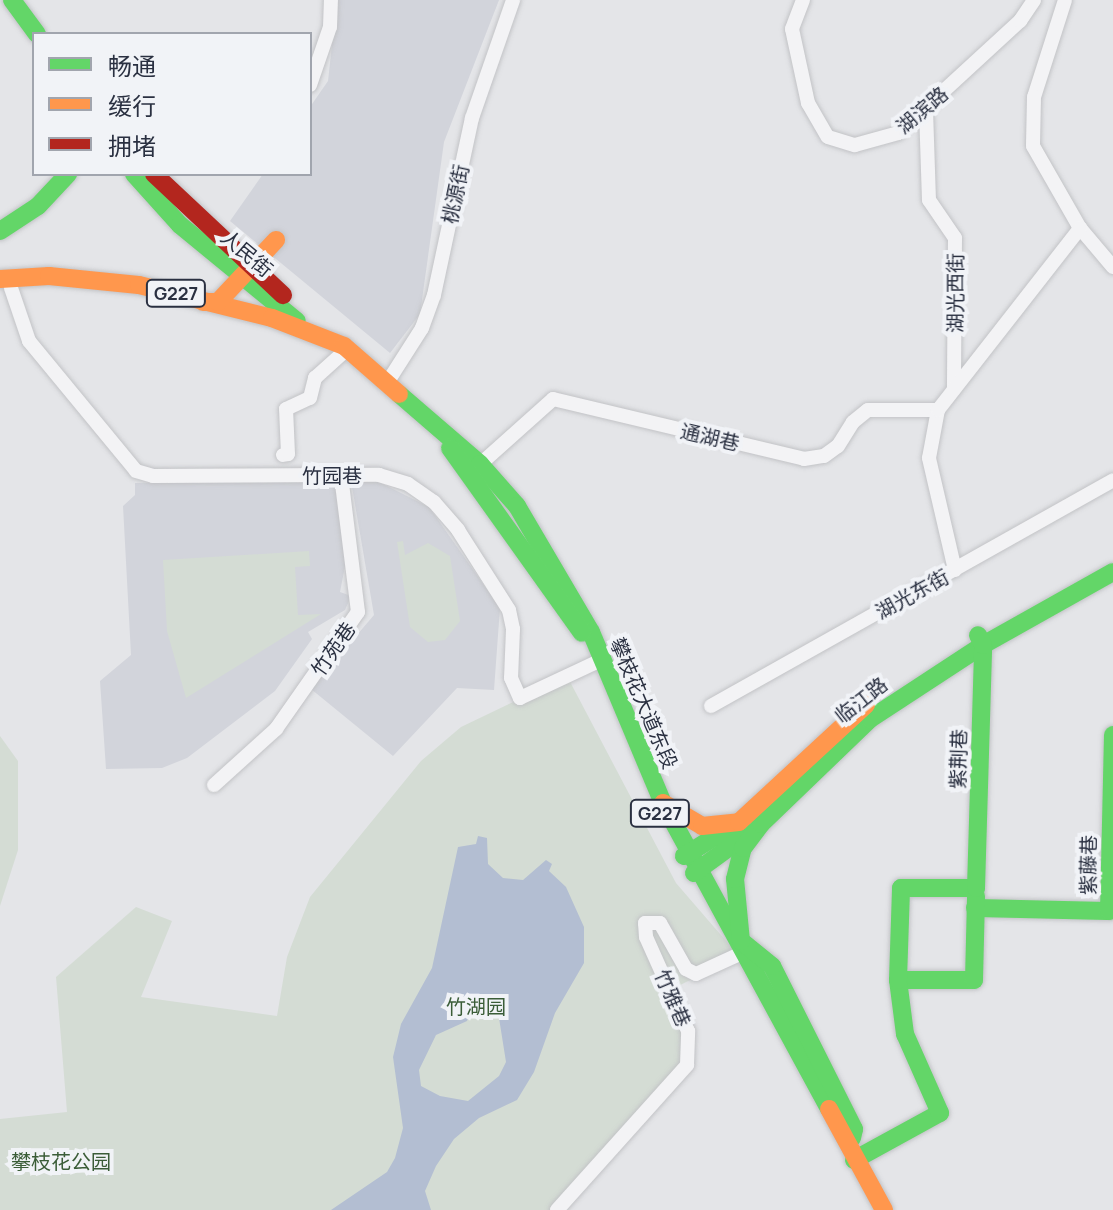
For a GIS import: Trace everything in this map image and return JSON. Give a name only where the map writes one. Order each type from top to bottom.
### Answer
[{"type":"main road","points":[[12,0],[36,32]]},
{"type":"main road","points":[[21,0],[44,32]]},
{"type":"main road","points":[[0,231],[38,206],[66,176]]},
{"type":"main road","name":"人民街","points":[[136,176],[180,225],[248,274],[343,350]]},
{"type":"main road","name":"人民街","points":[[156,176],[248,274],[318,336]]},
{"type":"main road","points":[[186,302],[218,302],[248,274],[276,240]]},
{"type":"main road","name":"G227","points":[[4,285],[94,279],[218,302],[318,336],[343,350]]},
{"type":"main road","name":"G227","points":[[4,285],[94,289],[186,302],[343,350]]},
{"type":"main road","name":"攀枝花大道东段","points":[[343,350],[387,383],[440,430],[511,510],[588,634],[656,805],[742,949],[872,1210]]},
{"type":"main road","name":"攀枝花大道东段","points":[[343,350],[440,430]]},
{"type":"main road","name":"G227","points":[[440,430],[486,459],[524,503],[558,554],[588,634]]},
{"type":"main road","name":"临江路","points":[[687,854],[739,822],[862,708],[1112,563]]},
{"type":"main road","name":"临江路","points":[[742,949],[738,863],[761,824],[870,719],[980,639]]},
{"type":"main road","name":"紫荆巷","points":[[898,980],[974,980],[980,639]]},
{"type":"main road","name":"攀枝花大道东段","points":[[598,662],[687,854]]},
{"type":"main road","name":"紫藤巷","points":[[975,908],[1109,911],[1113,735]]},
{"type":"main road","points":[[663,803],[702,826],[739,822]]},
{"type":"main road","points":[[697,871],[761,824]]},
{"type":"main road","points":[[852,1156],[940,1113],[905,1034],[898,980],[901,888],[976,888]]},
{"type":"main road","points":[[742,949],[772,966],[854,1129],[852,1156],[884,1210]]},
{"type":"street","points":[[312,79],[330,27],[331,0]]},
{"type":"street","name":"桃源街","points":[[387,383],[422,328],[434,295],[472,118],[513,0]]},
{"type":"street","name":"湖滨路","points":[[803,0],[792,29],[796,70],[808,103],[828,137],[855,145],[878,142],[926,110],[1020,21],[1034,0]]},
{"type":"street","points":[[1065,0],[1030,120],[1033,146],[1080,228],[1113,267]]},
{"type":"street","name":"湖光西街","points":[[926,110],[929,200],[955,238],[954,389]]},
{"type":"street","points":[[955,570],[929,458],[938,410],[1080,228]]},
{"type":"street","name":"竹园巷","points":[[4,285],[29,341],[136,471],[153,476],[379,475],[408,484],[434,502],[458,530],[509,610],[513,629],[511,678],[520,698],[598,662]]},
{"type":"street","points":[[283,455],[288,454],[286,409],[310,398],[315,378],[343,350]]},
{"type":"street","name":"通湖巷","points":[[486,459],[553,399],[804,459],[824,456],[838,446],[853,422],[868,410],[938,410]]},
{"type":"street","name":"竹苑巷","points":[[214,785],[276,729],[358,612],[341,475]]},
{"type":"street","name":"湖光东街","points":[[711,706],[1113,480]]},
{"type":"street","name":"竹雅巷","points":[[557,1210],[687,1065],[688,1031],[646,937],[645,923],[660,923],[686,969],[696,974],[742,949]]},
{"type":"shaded area","points":[[337,0],[499,0],[444,142],[420,314],[390,353],[230,221],[262,176],[312,176],[312,104],[328,81]]},
{"type":"shaded area","points":[[334,480],[346,561],[340,592],[351,596],[345,610],[308,632],[312,639],[275,691],[187,758],[162,768],[106,769],[100,681],[131,655],[123,506],[135,495],[135,483]]},
{"type":"shaded area","points":[[351,481],[377,481],[429,507],[500,608],[494,690],[457,688],[393,756],[311,689],[374,615]]},
{"type":"green space","points":[[403,541],[405,555],[428,543],[450,556],[460,621],[445,640],[428,642],[410,627],[397,542]]},
{"type":"green space","points":[[309,551],[310,566],[295,567],[298,615],[321,614],[186,698],[167,631],[163,560]]},
{"type":"green space","name":"竹湖园","points":[[567,676],[676,883],[739,956],[670,990],[688,1031],[687,1065],[557,1210],[0,1210],[0,1119],[67,1112],[56,977],[136,907],[172,921],[141,997],[277,1016],[287,957],[310,897],[421,761],[461,727]]},
{"type":"green space","points":[[0,736],[18,761],[18,850],[0,906]]},
{"type":"water","points":[[478,836],[487,838],[488,864],[503,878],[523,880],[546,860],[552,864],[549,871],[566,887],[584,927],[584,963],[555,1013],[534,1072],[517,1100],[479,1118],[454,1139],[436,1166],[425,1191],[431,1210],[331,1210],[387,1172],[395,1158],[403,1128],[393,1057],[401,1024],[432,968],[458,847],[476,844]],"holes":[[[472,1008],[499,1018],[506,1062],[499,1076],[468,1101],[440,1096],[421,1086],[419,1070],[436,1035],[467,1021]]]},
{"type":"traffic: fast","points":[[12,0],[36,32]]},
{"type":"traffic: fast","points":[[0,231],[38,206],[66,176]]},
{"type":"traffic: fast","points":[[136,176],[180,225],[297,321]]},
{"type":"traffic: fast","points":[[399,394],[480,464],[517,506],[591,632],[663,803],[829,1109]]},
{"type":"traffic: fast","points":[[450,448],[582,633]]},
{"type":"traffic: fast","points":[[852,1138],[854,1129],[772,966],[741,941],[735,879],[743,848],[761,824],[870,719],[983,645],[1113,572]]},
{"type":"traffic: fast","points":[[854,1160],[940,1113],[905,1034],[898,980],[901,888],[976,888],[983,645],[978,635]]},
{"type":"traffic: fast","points":[[975,908],[1109,911],[1113,735]]},
{"type":"traffic: fast","points":[[684,856],[732,826]]},
{"type":"traffic: fast","points":[[694,873],[749,833]]},
{"type":"traffic: fast","points":[[898,980],[974,980],[976,896]]},
{"type":"traffic: slow","points":[[203,302],[218,302],[276,240]]},
{"type":"traffic: slow","points":[[0,279],[49,276],[139,285],[272,318],[344,346],[399,394]]},
{"type":"traffic: slow","points":[[663,803],[702,826],[739,822],[866,705]]},
{"type":"traffic: slow","points":[[829,1109],[884,1210]]},
{"type":"traffic: jam","points":[[156,176],[283,295]]},
{"type":"park label","name":"攀枝花公园","points":[[61,1161]]}]
